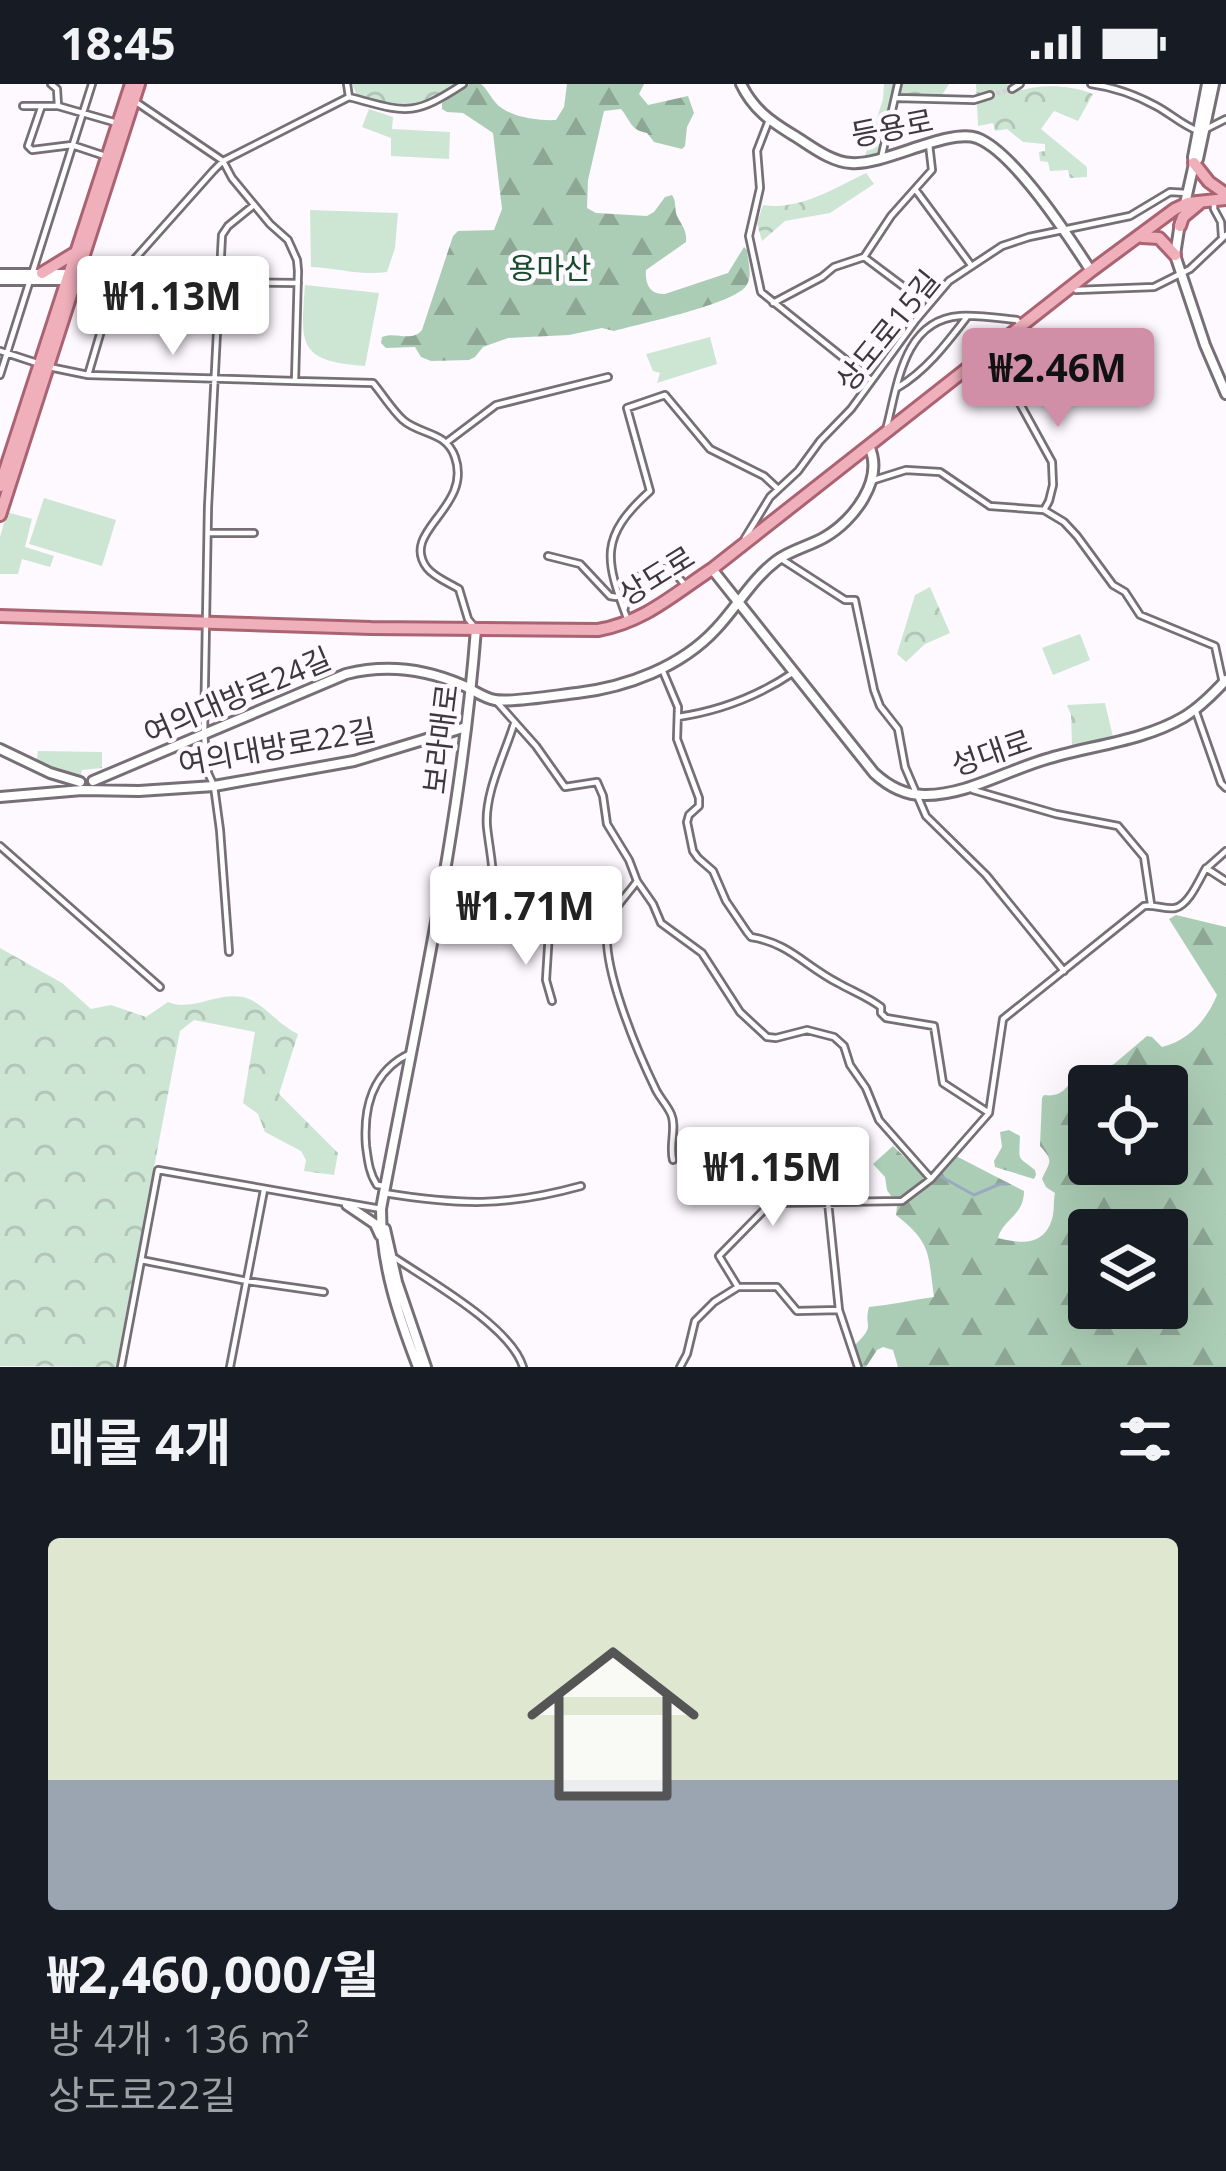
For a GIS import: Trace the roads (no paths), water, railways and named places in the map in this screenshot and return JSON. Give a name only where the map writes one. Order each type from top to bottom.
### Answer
[{"type":"main road","points":[[0,485],[75,277],[135,84]]},
{"type":"main road","points":[[0,515],[58,307],[75,277],[75,252],[106,157],[122,124]]},
{"type":"main road","points":[[1180,226],[1184,217],[1217,199],[1194,163]]},
{"type":"main road","name":"상도로","points":[[0,616],[598,630],[660,607],[712,569],[1186,198],[1217,199]]},
{"type":"main road","points":[[1138,238],[1159,238],[1175,255]]},
{"type":"main road","points":[[58,307],[55,290],[37,277],[75,252]]},
{"type":"street","points":[[0,375],[3,352],[37,277],[52,202],[92,84]]},
{"type":"street","points":[[347,84],[349,97]]},
{"type":"street","points":[[88,375],[116,280],[223,161],[349,97],[410,111],[463,84]]},
{"type":"street","name":"등용로","points":[[741,84],[769,120],[830,158],[851,164],[973,136],[994,149],[1065,230],[1091,271]]},
{"type":"street","points":[[880,159],[898,84]]},
{"type":"street","points":[[1012,88],[1020,84]]},
{"type":"street","points":[[1091,84],[1159,107],[1182,124],[1201,130],[1226,119]]},
{"type":"street","points":[[1210,84],[1175,255],[1226,394]]},
{"type":"street","points":[[55,86],[58,106]]},
{"type":"street","points":[[897,98],[974,100],[989,95]]},
{"type":"street","points":[[130,100],[223,161],[254,205],[288,240],[297,260],[295,381]]},
{"type":"street","points":[[23,106],[58,106],[122,124]]},
{"type":"street","points":[[41,108],[28,146],[32,150],[72,145],[106,157]]},
{"type":"street","points":[[769,120],[757,151],[760,188],[749,236],[761,292],[872,381]]},
{"type":"street","points":[[773,303],[834,267],[864,257],[890,216],[932,170],[928,143]]},
{"type":"street","points":[[915,189],[971,265]]},
{"type":"street","name":"상도로15길","points":[[738,548],[770,496],[798,470],[872,381],[916,320],[971,265],[1002,246],[1130,216],[1177,190],[1186,198]]},
{"type":"street","points":[[1073,286],[1076,290],[1154,287],[1181,275],[1224,236],[1214,209],[1217,199]]},
{"type":"street","points":[[229,952],[220,830],[204,734],[208,532],[222,235],[254,205]]},
{"type":"street","points":[[864,257],[916,296],[944,288]]},
{"type":"street","points":[[0,277],[298,283]]},
{"type":"street","points":[[885,432],[910,348],[927,327],[954,316],[968,316],[1017,320],[1021,328]]},
{"type":"street","points":[[897,388],[938,353],[968,316]]},
{"type":"street","points":[[900,343],[910,348]]},
{"type":"street","points":[[995,347],[997,362],[1052,462],[1053,485],[1044,510]]},
{"type":"street","points":[[3,352],[88,375],[373,383],[405,422],[447,442],[457,465],[458,488],[425,533],[421,551],[430,571],[458,589],[466,616],[476,628]]},
{"type":"street","points":[[447,442],[496,405],[608,377]]},
{"type":"street","points":[[626,617],[616,597],[610,548],[615,531],[650,491],[627,408],[665,395],[710,449],[764,476],[778,489]]},
{"type":"street","points":[[495,700],[617,685],[662,669],[700,646],[780,558],[843,526],[871,481],[873,456],[868,445]]},
{"type":"street","points":[[871,481],[906,470],[940,472],[991,506],[1044,510],[1064,522],[1113,585],[1125,592],[1140,615],[1140,627]]},
{"type":"street","points":[[208,532],[254,533]]},
{"type":"street","points":[[548,556],[580,564],[616,597]]},
{"type":"street","points":[[780,558],[845,600],[855,600],[874,690],[898,729],[905,767],[926,816],[986,875],[1064,971]]},
{"type":"street","points":[[626,617],[629,594],[641,574],[653,568],[672,570],[686,586]]},
{"type":"street","name":"성대로","points":[[712,569],[874,772],[887,784],[917,795],[970,786],[1172,723],[1225,682]]},
{"type":"street","points":[[1140,615],[1215,646],[1225,682]]},
{"type":"street","name":"보라매로","points":[[422,1367],[388,1280],[381,1210],[437,921],[472,691],[476,628]]},
{"type":"street","name":"여의대방로24길","points":[[87,786],[346,674],[371,668],[414,670],[495,700]]},
{"type":"street","points":[[662,669],[678,707],[677,740],[699,798],[687,822],[693,850],[713,871],[726,901],[750,935],[775,941],[835,982],[875,1001],[886,1018],[934,1026],[943,1083],[989,1113]]},
{"type":"street","points":[[678,717],[761,692],[794,672]]},
{"type":"street","points":[[495,700],[565,787],[597,782],[608,824],[661,923],[702,953],[738,1009],[762,1035],[771,1038],[807,1030],[834,1037],[844,1046],[879,1120],[931,1179]]},
{"type":"street","points":[[1195,709],[1226,788]]},
{"type":"street","points":[[437,921],[478,930],[488,915],[493,880],[488,814],[514,724]]},
{"type":"street","name":"여의대방로22길","points":[[0,797],[87,786],[139,791],[214,786],[353,761],[466,727]]},
{"type":"street","points":[[0,749],[87,786]]},
{"type":"street","points":[[970,786],[1056,814],[1118,826],[1144,856],[1151,904]]},
{"type":"street","points":[[0,846],[160,987]]},
{"type":"street","points":[[737,1287],[719,1256],[772,1203],[902,1201],[931,1179],[989,1113],[1004,1019],[1144,905],[1169,908],[1182,904],[1206,868],[1226,850]]},
{"type":"street","points":[[1206,868],[1226,881]]},
{"type":"street","points":[[637,881],[610,918],[606,945],[634,1042],[672,1114],[673,1160]]},
{"type":"street","points":[[488,915],[550,932],[546,980],[552,1001]]},
{"type":"street","points":[[411,1053],[389,1066],[367,1106],[366,1138],[377,1185],[444,1202],[489,1204],[580,1186]]},
{"type":"street","points":[[122,1367],[158,1170],[381,1210]]},
{"type":"street","points":[[230,1367],[265,1190]]},
{"type":"street","points":[[828,1202],[839,1310],[858,1367]]},
{"type":"street","points":[[347,1205],[375,1224],[381,1239]]},
{"type":"street","name":"보라매로","points":[[381,1210],[422,1367]]},
{"type":"street","points":[[390,1255],[511,1342],[524,1367]]},
{"type":"street","points":[[141,1261],[324,1292]]},
{"type":"street","points":[[680,1367],[694,1322],[737,1287],[777,1287],[797,1311],[839,1310]]},
{"type":"waterway","points":[[938,1175],[974,1195],[1007,1184]]},
{"type":"tunnel","points":[[990,95],[1012,89]]},
{"type":"park label","name":"용마산","points":[[550,267]]}]
